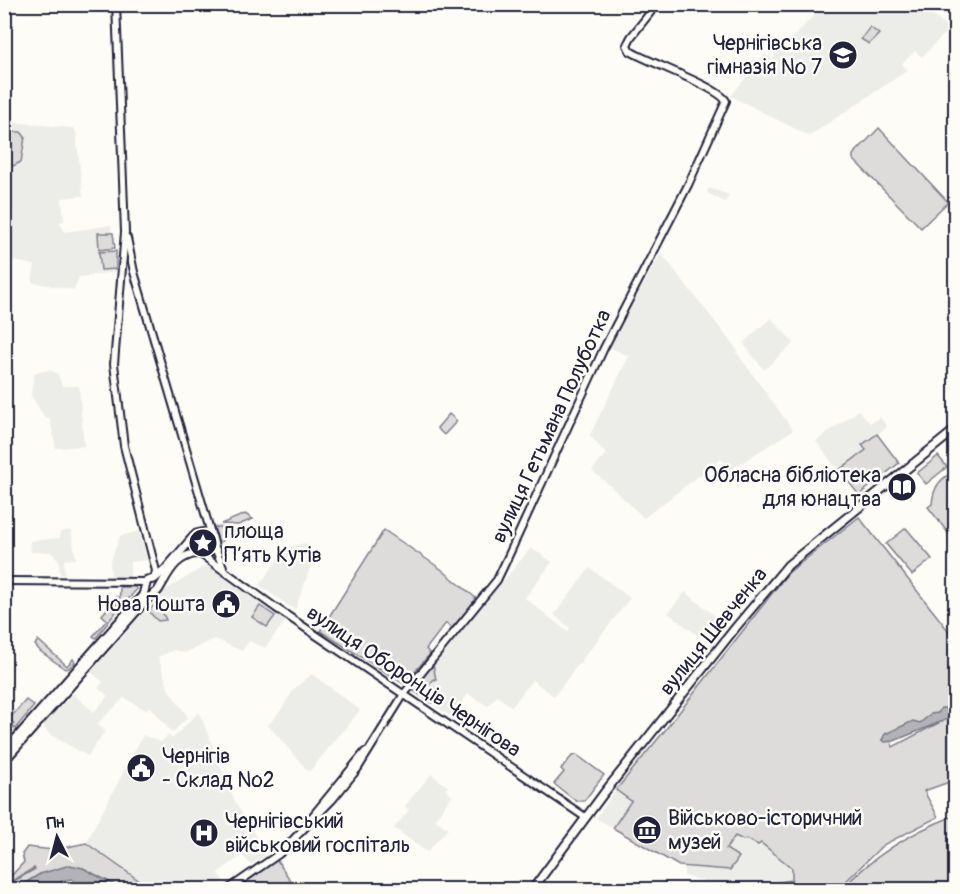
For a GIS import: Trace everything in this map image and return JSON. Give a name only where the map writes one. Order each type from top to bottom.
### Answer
[{"type":"main road","points":[[116,4],[125,232],[115,377],[124,446],[156,571],[154,579]]},
{"type":"main road","name":"вулиця Гетьмана Полуботка","points":[[227,890],[279,854],[303,828],[319,816],[358,768],[404,694],[496,580],[604,348],[688,185],[726,101],[705,87],[630,51],[627,45],[631,37],[657,4]]},
{"type":"main road","points":[[4,752],[159,590],[177,562],[186,556],[210,552],[214,545],[134,272],[125,232]]},
{"type":"main road","points":[[122,273],[127,270],[134,272]]},
{"type":"main road","name":"вулиця Шевченка","points":[[532,890],[585,817],[788,565],[956,429]]},
{"type":"main road","points":[[4,761],[143,595],[149,579],[154,579],[165,570],[196,534],[205,532],[212,537]]},
{"type":"main road","points":[[193,537],[192,546],[200,554]]},
{"type":"main road","name":"вулиця Оборонців Чернігова","points":[[214,545],[225,570]]},
{"type":"main road","name":"вулиця Оборонців Чернігова","points":[[200,554],[585,817]]},
{"type":"main road","points":[[154,579],[160,586]]},
{"type":"main road","points":[[4,581],[145,585]]},
{"type":"main road","points":[[145,585],[148,593],[154,594]]},
{"type":"shaded area","name":"Чернігівська гімназія № 7","points":[[824,5],[920,5],[949,29],[922,57],[915,51],[902,64],[908,70],[809,136],[731,96],[765,54],[772,59]]},
{"type":"shaded area","points":[[870,27],[879,34],[869,44],[861,39]]},
{"type":"shaded area","points":[[11,122],[73,128],[76,132],[83,196],[62,198],[64,221],[59,222],[65,232],[111,225],[115,272],[79,277],[74,290],[32,282],[35,265],[8,260],[14,221],[11,198],[5,193],[5,161]]},
{"type":"shaded area","points":[[879,128],[948,202],[921,228],[853,159],[853,155]]},
{"type":"shaded area","points":[[14,132],[21,132],[25,137],[21,162],[13,166],[7,160],[11,135]]},
{"type":"shaded area","points":[[709,188],[729,195],[725,202],[707,193]]},
{"type":"shaded area","points":[[98,233],[113,233],[115,248],[99,250]]},
{"type":"shaded area","points":[[116,251],[116,269],[101,270],[99,252]]},
{"type":"shaded area","points":[[661,253],[738,351],[734,354],[737,353],[793,430],[732,469],[721,459],[644,518],[592,471],[606,454],[590,435],[629,356],[609,347]]},
{"type":"shaded area","points":[[771,318],[794,343],[764,370],[743,343]]},
{"type":"shaded area","points":[[49,370],[58,374],[62,386],[79,386],[84,447],[56,448],[50,419],[45,418],[31,395],[34,373]]},
{"type":"shaded area","points":[[859,410],[870,423],[880,417],[887,427],[863,445],[866,450],[839,470],[816,441]]},
{"type":"shaded area","points":[[449,414],[457,421],[444,435],[437,428]]},
{"type":"shaded area","points":[[877,434],[899,463],[859,495],[839,470],[866,450],[862,445]]},
{"type":"shaded area","points":[[938,456],[947,467],[926,484],[917,473]]},
{"type":"shaded area","points":[[956,472],[955,542],[928,507],[932,504],[938,484],[945,477]]},
{"type":"shaded area","points":[[245,514],[253,519],[238,525],[221,524]]},
{"type":"shaded area","points":[[859,517],[955,639],[955,700],[920,723],[913,722],[886,734],[882,740],[891,741],[893,747],[955,716],[955,780],[924,791],[938,817],[883,845],[837,890],[773,889],[768,884],[792,880],[792,868],[761,843],[758,845],[747,839],[743,840],[735,836],[726,849],[739,857],[730,870],[679,866],[613,828],[631,801],[616,790],[788,573]]},
{"type":"shaded area","points":[[214,527],[233,528],[219,544]]},
{"type":"shaded area","points":[[906,528],[932,559],[912,575],[886,544]]},
{"type":"shaded area","points":[[71,530],[76,559],[64,560],[65,575],[60,575],[59,560],[51,552],[31,552],[30,541],[60,538],[60,532]]},
{"type":"shaded area","points":[[384,530],[441,569],[477,599],[452,628],[446,623],[426,649],[430,654],[404,684],[320,631]]},
{"type":"shaded area","points":[[139,531],[147,560],[130,562],[130,577],[111,577],[110,563],[120,536]]},
{"type":"shaded area","points":[[203,535],[211,543],[203,551],[195,543]]},
{"type":"shaded area","points":[[306,543],[314,557],[295,610],[259,585],[288,547]]},
{"type":"shaded area","points":[[531,548],[552,562],[525,598],[568,632],[570,628],[554,615],[590,568],[630,598],[554,696],[532,680],[512,707],[497,696],[488,706],[468,694],[451,717],[412,690]]},
{"type":"shaded area","points":[[208,564],[288,618],[265,648],[249,641],[242,651],[215,639],[185,653],[174,650],[158,657],[169,690],[188,717],[172,733],[150,706],[146,710],[124,698],[97,724],[105,731],[88,756],[49,734],[43,725],[73,694],[94,712],[108,696],[98,688],[103,682],[91,672],[161,593]]},
{"type":"shaded area","points":[[120,587],[137,589],[119,610]]},
{"type":"shaded area","points":[[685,592],[724,623],[708,643],[668,613]]},
{"type":"shaded area","points":[[117,597],[116,612],[96,638],[93,636],[107,620],[102,615]]},
{"type":"shaded area","points":[[155,605],[160,607],[166,620],[158,621],[150,613],[150,609]]},
{"type":"shaded area","points":[[260,606],[275,616],[267,627],[252,617]]},
{"type":"shaded area","points":[[38,640],[67,666],[73,659],[75,662],[65,669],[40,651],[35,645]]},
{"type":"shaded area","points":[[433,664],[436,680],[434,679],[430,684],[420,681]]},
{"type":"shaded area","points":[[312,674],[360,710],[309,772],[268,725],[294,689]]},
{"type":"shaded area","points":[[419,682],[439,691],[432,703],[412,690]]},
{"type":"shaded area","points":[[26,700],[34,706],[15,729],[9,719]]},
{"type":"shaded area","points":[[955,700],[955,716],[894,741],[884,742],[882,740],[885,734],[913,721],[920,723]]},
{"type":"shaded area","points":[[199,712],[236,804],[267,854],[251,865],[242,855],[218,873],[224,882],[212,889],[152,889],[86,843],[143,735],[161,742],[169,735],[172,739]]},
{"type":"shaded area","points":[[577,755],[604,775],[584,801],[576,801],[554,784],[564,772],[561,769],[572,756]]},
{"type":"shaded area","points":[[431,774],[448,787],[445,789],[452,796],[435,819],[448,829],[427,852],[394,828],[409,810],[405,806]]},
{"type":"shaded area","points":[[616,790],[631,800],[613,828],[596,818]]},
{"type":"shaded area","points":[[954,816],[955,889],[842,889],[894,846]]},
{"type":"shaded area","points":[[735,836],[758,845],[761,843],[792,868],[792,880],[755,889],[740,890],[684,876],[684,867],[730,870],[726,850]]},
{"type":"shaded area","points":[[86,843],[151,889],[122,889],[83,868],[40,874],[15,889],[5,889],[4,887],[35,869],[5,885],[5,875],[7,872],[12,875],[24,862],[22,854],[27,847],[53,850]]},
{"type":"shaded area","points":[[275,860],[296,889],[232,890]]},
{"type":"shaded area","points":[[70,865],[83,868],[122,889],[89,889],[79,886],[73,888],[77,884],[72,879],[45,889],[15,889],[40,874]]},
{"type":"place","name":"Чернігівська гімназія № 7","points":[[843,55]]},
{"type":"place","name":"Обласна бібліотека для юнацтва","points":[[902,487]]},
{"type":"place","name":"площа Пʼять Кутів","points":[[203,543]]},
{"type":"place","name":"Нова Пошта","points":[[226,604]]},
{"type":"place","name":"Чернігів - Склад №2","points":[[141,768]]},
{"type":"place","name":"Військово-історичний музей","points":[[647,830]]},
{"type":"place","name":"Чернігівський військовий госпіталь","points":[[204,833]]}]
